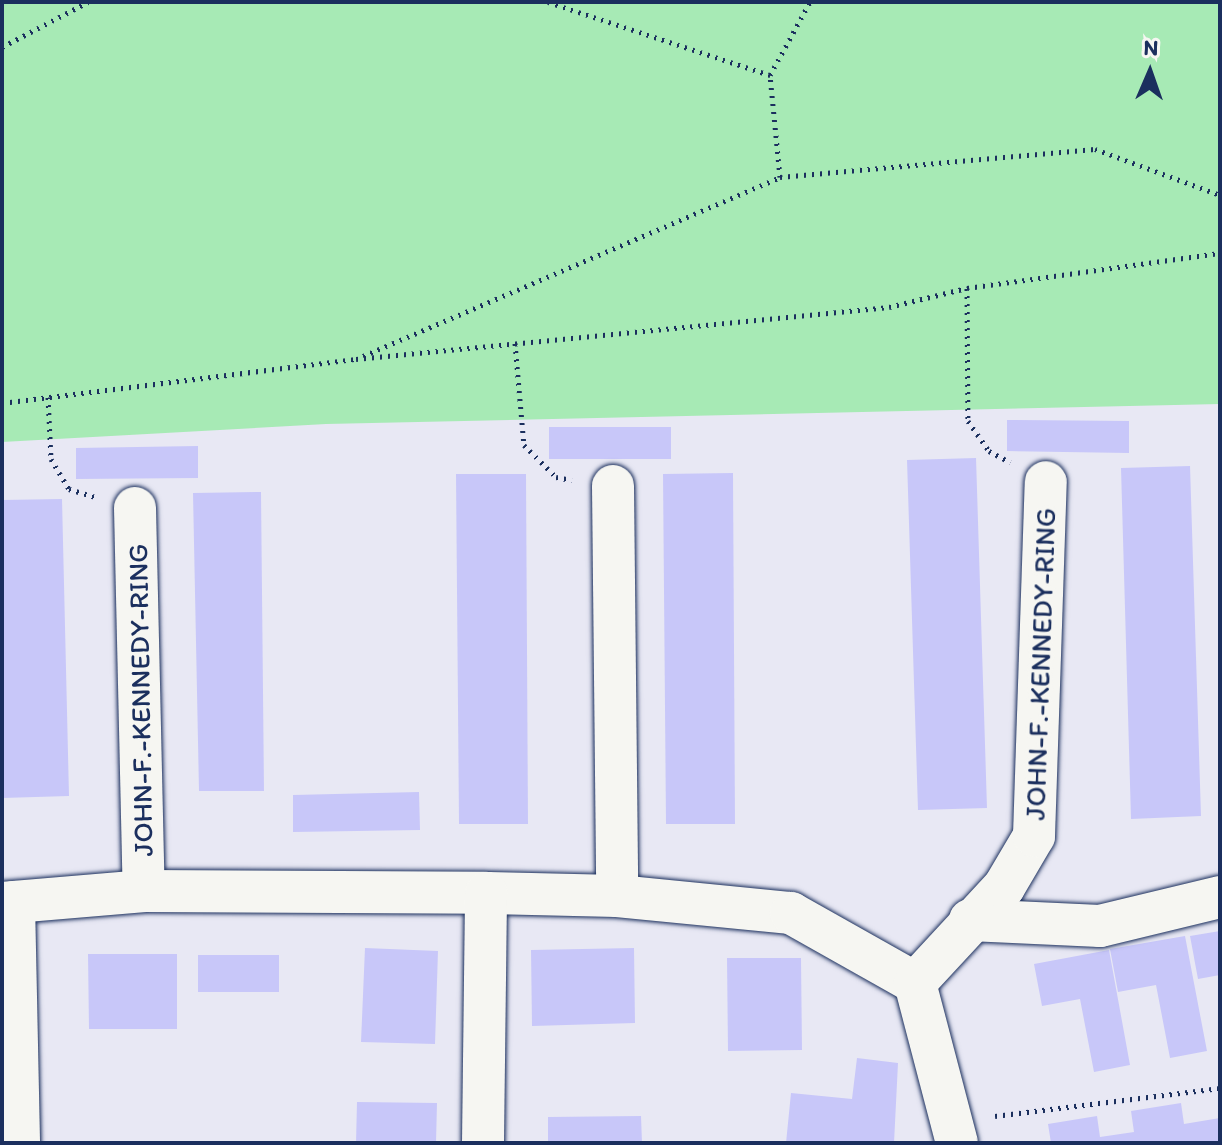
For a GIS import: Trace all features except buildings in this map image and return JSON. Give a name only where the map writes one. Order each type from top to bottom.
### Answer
[{"type":"street","name":"JOHN-F.-KENNEDY-RING","points":[[19,1143],[8,902],[144,891],[617,896],[791,913],[915,983],[970,920],[1004,887],[1034,836],[1046,482]]},
{"type":"street","points":[[613,486],[617,896]]},
{"type":"street","name":"JOHN-F.-KENNEDY-RING","points":[[135,508],[144,891]]},
{"type":"street","points":[[483,1143],[486,893]]},
{"type":"street","points":[[970,920],[1100,926],[1220,897]]},
{"type":"street","points":[[915,983],[956,1132]]},
{"type":"path","points":[[2,47],[88,2]]},
{"type":"path","points":[[548,2],[770,75]]},
{"type":"path","points":[[780,177],[770,75],[810,2]]},
{"type":"path","points":[[356,359],[780,177],[1095,149],[1220,195]]},
{"type":"path","points":[[2,403],[356,359],[889,307],[967,288],[1220,253]]},
{"type":"path","points":[[967,288],[968,421],[989,451],[1046,482]]},
{"type":"path","points":[[515,343],[524,445],[556,477],[613,486]]},
{"type":"path","points":[[48,397],[51,459],[69,489],[135,508]]},
{"type":"path","points":[[956,1132],[1220,1088]]},
{"type":"green space","points":[[2,2],[1220,2],[1220,404],[326,424],[2,442]]}]
